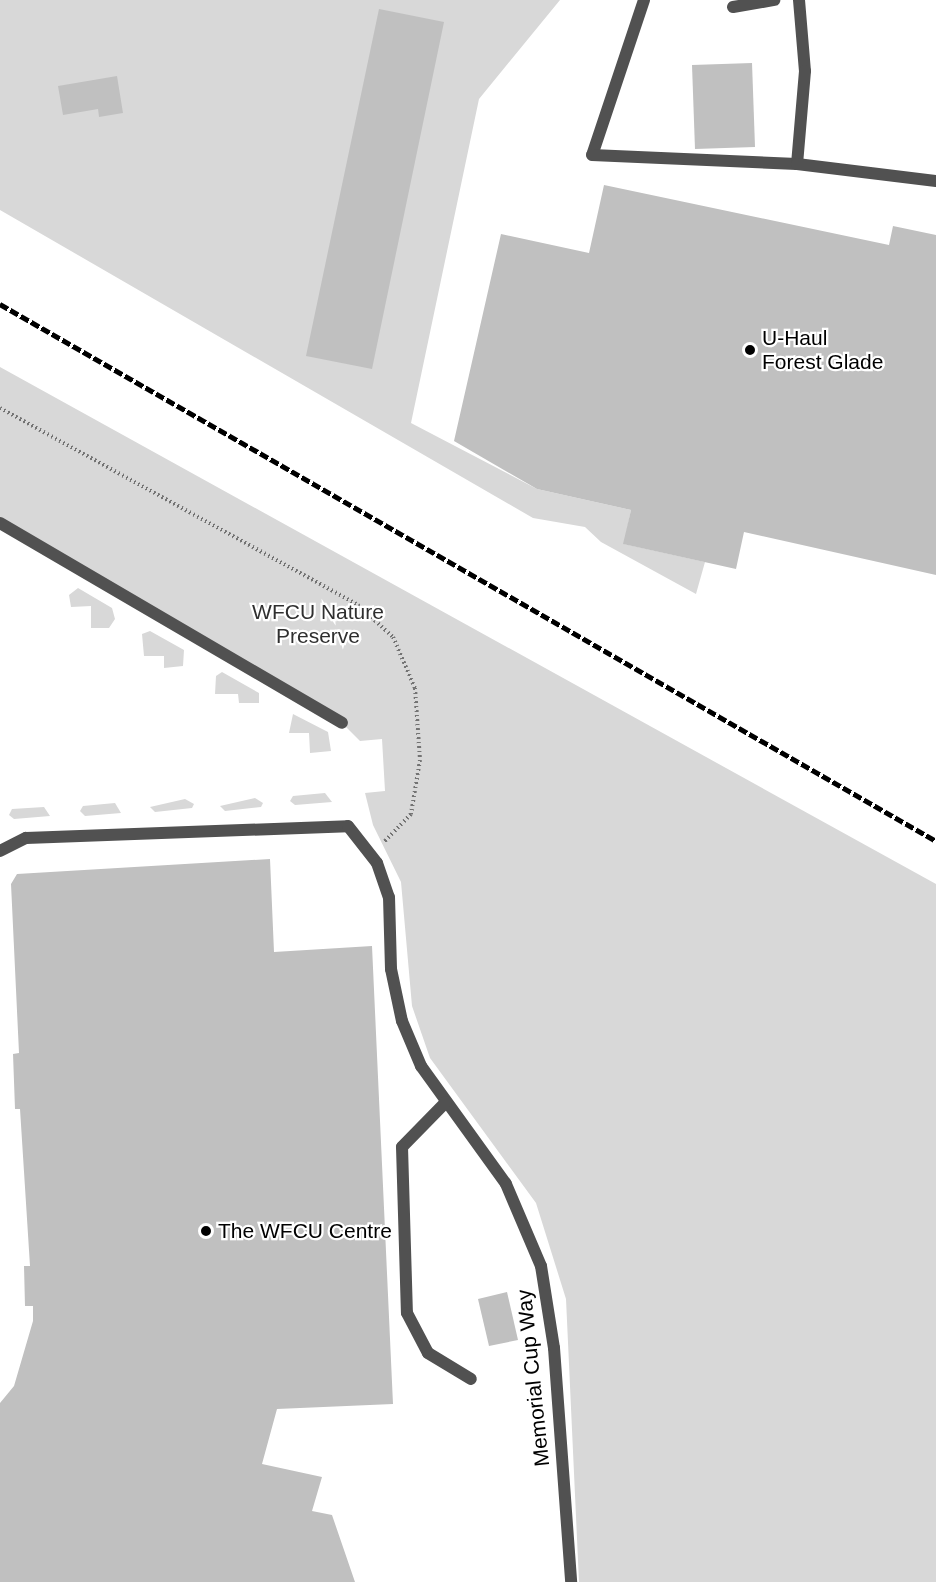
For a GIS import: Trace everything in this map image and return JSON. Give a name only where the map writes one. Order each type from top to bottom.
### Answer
[{"type":"street","points":[[644,0],[592,155],[797,164],[936,181]]},
{"type":"street","points":[[733,7],[774,0]]},
{"type":"street","points":[[797,164],[805,71],[799,0]]},
{"type":"street","points":[[0,524],[342,723]]},
{"type":"street","name":"Memorial Cup Way","points":[[0,851],[26,838],[348,826],[377,863],[389,897],[391,969],[402,1020],[421,1066],[506,1184],[541,1266],[554,1348],[571,1582]]},
{"type":"street","points":[[447,1102],[402,1147],[407,1313],[428,1353],[471,1379]]},
{"type":"path","points":[[0,408],[358,605],[393,637],[415,688],[420,760],[411,814],[384,841]]},
{"type":"green space","points":[[0,0],[560,0],[479,99],[411,423],[537,489],[631,510],[624,544],[705,562],[696,594],[601,542],[585,527],[533,518],[0,210]]},
{"type":"green space","name":"WFCU Nature Preserve","points":[[0,367],[936,884],[936,1582],[579,1582],[566,1299],[536,1203],[430,1058],[412,1006],[401,882],[373,825],[365,793],[385,791],[382,739],[360,741],[342,723],[0,523]]},
{"type":"green space","points":[[78,588],[112,608],[115,619],[109,628],[91,628],[91,606],[71,607],[69,595]]},
{"type":"green space","points":[[150,631],[184,650],[183,666],[164,668],[164,656],[144,656],[142,634]]},
{"type":"green space","points":[[222,672],[259,693],[259,703],[239,703],[238,694],[215,694],[216,676]]},
{"type":"green space","points":[[293,714],[328,732],[331,751],[310,753],[309,733],[289,733]]},
{"type":"green space","points":[[325,793],[332,802],[295,805],[290,801],[293,796]]},
{"type":"green space","points":[[255,798],[263,803],[261,807],[225,811],[220,806]]},
{"type":"green space","points":[[185,799],[194,804],[192,808],[155,812],[150,807]]},
{"type":"green space","points":[[115,803],[121,813],[85,816],[80,811],[83,806]]},
{"type":"green space","points":[[44,807],[50,816],[14,819],[9,815],[12,809]]},
{"type":"building","points":[[379,9],[444,22],[372,369],[306,356]]},
{"type":"building","points":[[752,63],[755,147],[695,149],[692,65]]},
{"type":"building","points":[[117,76],[123,113],[99,117],[98,109],[63,115],[58,86]]},
{"type":"building","points":[[604,185],[889,245],[893,226],[936,235],[936,575],[744,532],[736,569],[623,544],[631,510],[537,489],[454,441],[501,234],[589,253]]},
{"type":"building","name":"The WFCU Centre","points":[[270,859],[274,952],[372,946],[393,1404],[277,1409],[262,1464],[322,1477],[312,1511],[332,1515],[355,1582],[0,1582],[0,1403],[14,1386],[33,1321],[33,1306],[25,1306],[24,1266],[30,1266],[20,1109],[15,1109],[13,1054],[19,1053],[11,884],[17,874]]},
{"type":"building","points":[[507,1292],[518,1340],[489,1346],[478,1299]]},
{"type":"railway","points":[[0,304],[936,841]]},
{"type":"place","name":"U-Haul Forest Glade","points":[[750,350]]},
{"type":"place","name":"The WFCU Centre","points":[[206,1231]]}]
